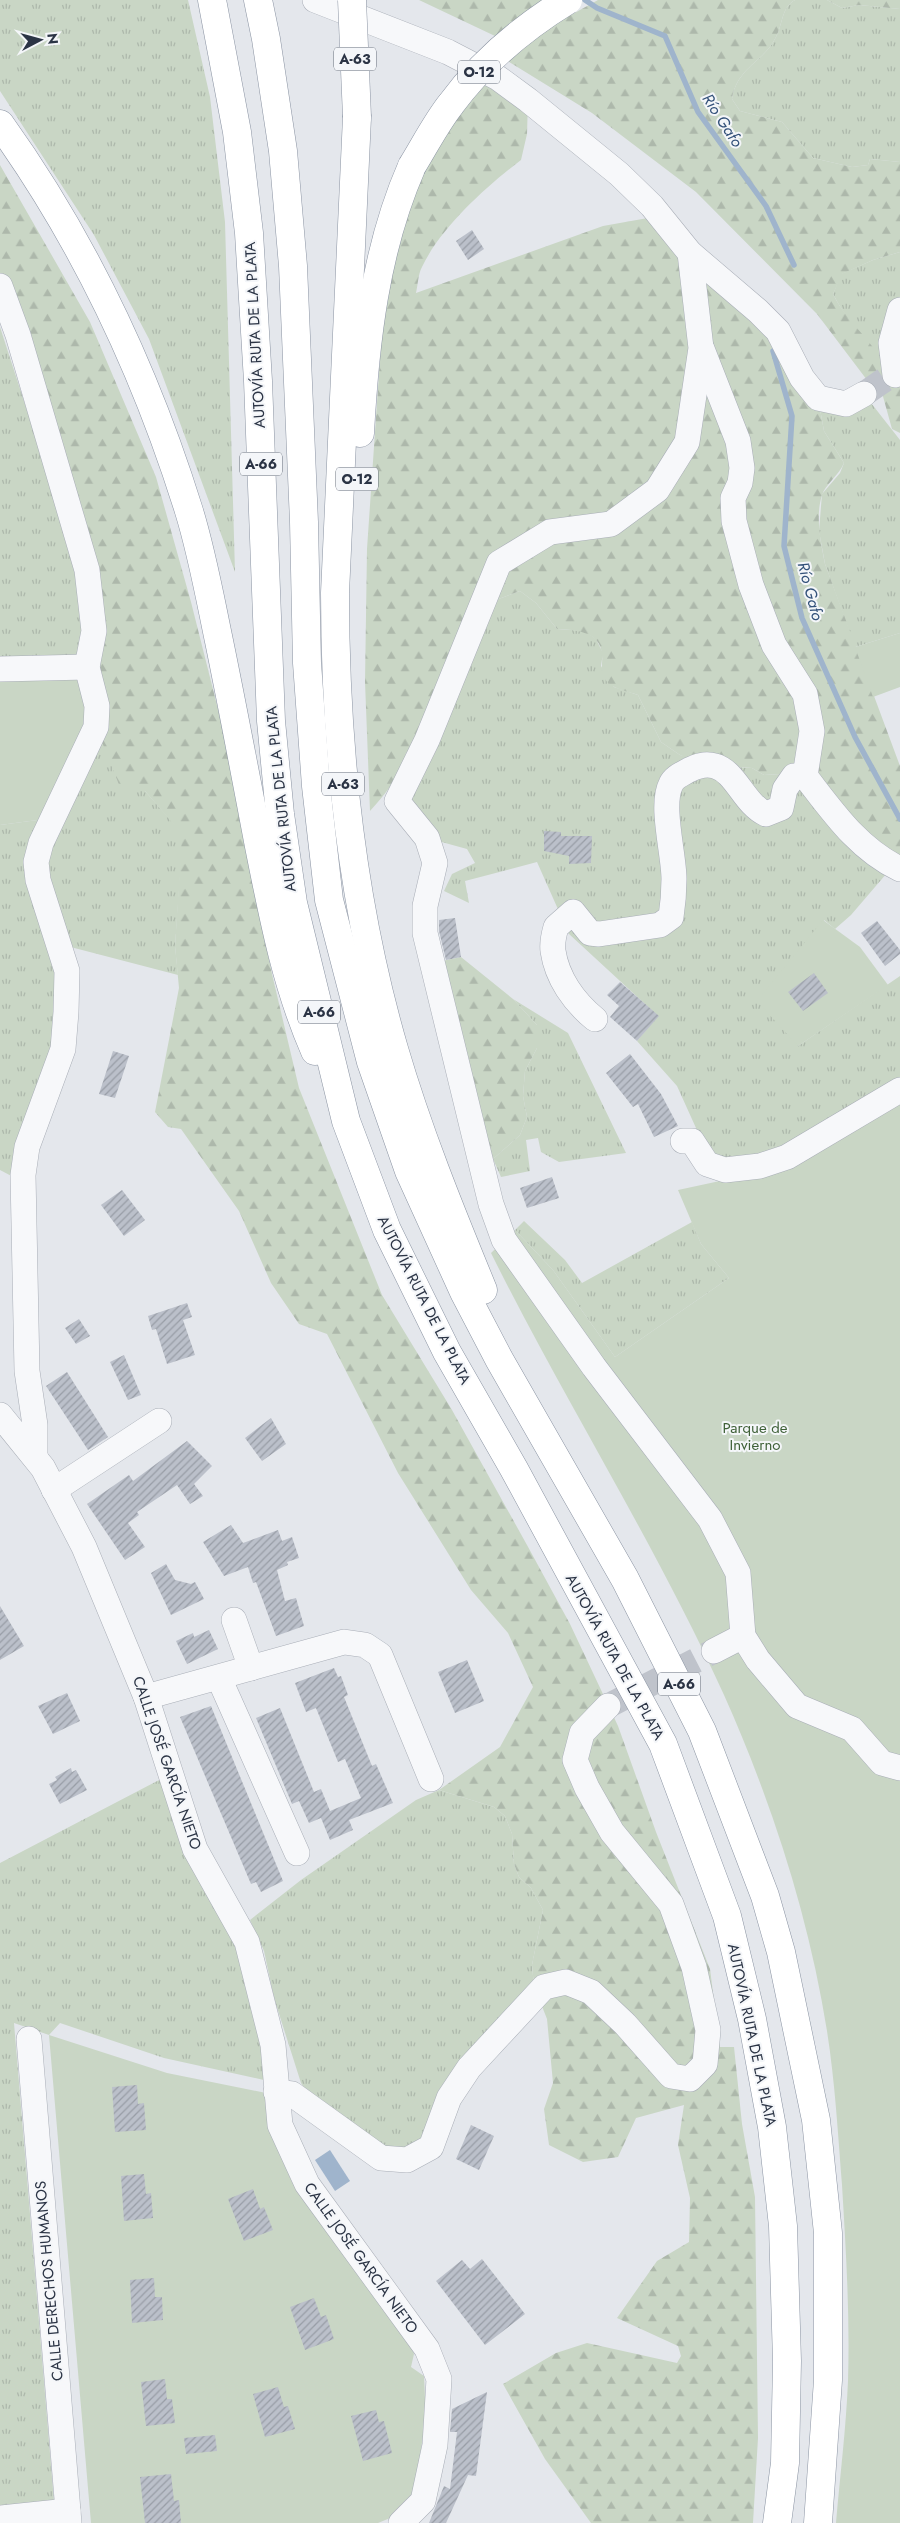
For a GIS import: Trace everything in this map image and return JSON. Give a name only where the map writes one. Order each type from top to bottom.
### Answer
[{"type":"highway","name":"AUTOVÍA RUTA DE LA PLATA","points":[[212,0],[219,26],[237,132],[249,234],[258,381],[271,721],[280,814],[293,903],[346,1121],[387,1230],[447,1352],[514,1469],[663,1744],[727,1916],[752,2019],[772,2126],[783,2226],[787,2361],[784,2462],[777,2523]]},
{"type":"highway","name":"A-66","points":[[258,0],[266,39],[283,151],[293,266],[304,522],[307,663],[316,786],[329,900],[371,1062],[409,1172],[464,1292],[625,1579],[702,1731],[758,1874],[781,1952],[816,2120],[828,2233],[828,2380],[818,2523]]},
{"type":"highway","name":"A-63","points":[[352,0],[357,117],[335,593],[335,667],[344,799],[359,901],[394,1048],[431,1163],[536,1421]]},
{"type":"highway","name":"O-12","points":[[344,799],[354,516],[369,333],[379,268],[391,217],[412,166],[451,104],[483,68],[519,33],[568,0]]},
{"type":"highway","points":[[0,124],[38,177],[99,288],[153,406],[189,513],[218,639],[277,937],[302,1019],[346,1121]]},
{"type":"street","points":[[315,0],[448,52],[498,78],[619,174],[652,206],[690,253],[758,311],[778,331],[802,378],[818,398],[846,404],[864,394]]},
{"type":"street","points":[[690,253],[701,348],[687,442],[657,490],[611,524],[550,532],[499,563],[427,740],[397,801],[427,838],[435,863],[425,906],[425,933],[491,1204],[504,1240],[594,1367],[710,1519],[738,1573],[742,1636],[758,1660],[797,1706],[852,1729],[882,1763],[900,1768]]},
{"type":"street","points":[[0,286],[18,335],[87,570],[94,631],[87,667],[98,706],[96,727],[41,843],[36,862],[38,880],[67,971],[63,1049],[27,1146],[23,1176],[27,1371],[34,1425],[35,1457]]},
{"type":"street","points":[[895,375],[891,343],[900,310]]},
{"type":"street","points":[[701,348],[738,441],[742,468],[740,483],[733,498],[734,522],[752,585],[774,645],[805,694],[812,731],[805,776],[851,833],[879,859],[900,869]]},
{"type":"street","points":[[0,669],[87,667]]},
{"type":"street","points":[[595,1019],[584,1010],[570,993],[559,972],[552,949],[556,927],[573,912],[590,933],[599,934],[660,925],[670,917],[674,878],[667,818],[668,790],[672,782],[694,767],[704,764],[716,766],[726,772],[755,809],[766,814],[781,808],[785,789],[794,776],[805,776]]},
{"type":"street","points":[[683,1141],[692,1141],[707,1164],[725,1170],[760,1166],[786,1157],[900,1090]]},
{"type":"street","name":"CALLE JOSÉ GARCÍA NIETO","points":[[0,1415],[35,1457],[84,1547],[146,1697],[195,1849],[247,1942],[273,2045],[280,2125],[306,2184],[427,2349],[439,2378],[435,2445],[423,2501],[401,2523]]},
{"type":"street","points":[[54,1490],[159,1421]]},
{"type":"street","points":[[234,1620],[251,1668]]},
{"type":"street","points":[[714,1651],[742,1636]]},
{"type":"street","points":[[146,1697],[344,1642],[365,1645],[380,1655],[431,1779]]},
{"type":"street","points":[[218,1678],[297,1852]]},
{"type":"street","points":[[276,2092],[292,2094],[381,2158],[407,2160],[431,2146],[449,2098],[469,2068],[544,1987],[566,1982],[591,1992],[625,2024],[671,2076],[690,2078],[705,2064],[708,2030],[694,1967],[671,1904],[612,1832],[587,1788],[575,1760],[582,1733],[608,1706]]},
{"type":"street","name":"CALLE DERECHOS HUMANOS","points":[[29,2039],[68,2517]]},
{"type":"street","points":[[0,2518],[68,2517]]},
{"type":"green space","points":[[0,0],[188,0],[210,97],[225,222],[235,572],[149,339],[94,235],[0,91]]},
{"type":"green space","points":[[419,0],[544,0],[495,36]]},
{"type":"green space","points":[[598,0],[795,0],[787,7],[771,46],[739,79],[732,99],[740,111],[782,122],[813,158],[852,167],[868,165],[870,159],[900,162],[900,252],[873,260],[842,274],[833,294],[846,315],[880,356],[900,374],[900,433],[892,429],[879,382],[867,380],[817,314],[696,192],[592,113],[506,60],[551,26]]},
{"type":"green space","points":[[795,0],[827,0],[842,8],[859,5],[900,9],[900,162],[870,159],[868,165],[852,167],[813,158],[782,122],[740,111],[732,99],[739,79],[771,46],[787,7]]},
{"type":"green space","points":[[827,0],[900,0],[900,9],[859,5],[842,8]]},
{"type":"green space","points":[[492,76],[528,100],[527,134],[521,160],[466,208],[441,237],[430,252],[421,270],[416,293],[603,226],[659,216],[758,311],[818,398],[824,431],[844,463],[822,495],[819,512],[820,539],[825,564],[900,766],[900,869],[851,833],[781,774],[764,775],[752,768],[704,764],[680,755],[661,742],[638,695],[611,685],[604,678],[601,647],[597,641],[586,633],[557,629],[536,603],[520,591],[496,600],[427,740],[406,753],[396,777],[370,811],[365,682],[367,549],[383,315],[401,229],[425,170],[464,107]]},
{"type":"green space","points":[[0,165],[90,322],[156,477],[191,602],[223,729],[272,974],[299,1088],[382,1295],[452,1410],[527,1545],[570,1624],[618,1726],[656,1832],[710,1969],[720,2047],[734,2047],[742,2124],[755,2197],[758,2438],[753,2523],[591,2523],[545,2459],[503,2384],[556,2353],[587,2343],[677,2363],[681,2356],[678,2346],[617,2318],[657,2261],[689,2242],[690,2198],[678,2145],[684,2105],[636,2118],[618,2157],[583,2162],[549,2145],[544,2109],[553,2083],[547,2019],[534,1986],[532,1965],[543,1910],[531,1888],[519,1877],[514,1864],[512,1834],[505,1816],[494,1807],[439,1790],[500,1747],[533,1687],[508,1633],[471,1590],[398,1473],[327,1334],[299,1324],[271,1283],[239,1211],[181,1129],[168,1127],[155,1112],[179,988],[175,946],[182,834],[145,791],[120,787],[96,727],[93,631],[0,311]]},
{"type":"green space","points":[[900,252],[900,365],[885,364],[850,322],[833,294],[841,274],[873,260]]},
{"type":"green space","points":[[0,327],[68,537],[87,627],[83,657],[0,659]]},
{"type":"green space","points":[[864,394],[900,440],[900,633],[855,647],[825,564],[819,531],[822,494],[840,473],[844,463],[824,431],[818,398]]},
{"type":"green space","points":[[520,591],[536,603],[557,629],[585,631],[596,639],[603,653],[601,666],[614,687],[638,695],[661,742],[680,755],[736,767],[752,768],[764,775],[781,774],[893,866],[851,915],[835,929],[824,920],[798,1046],[900,976],[900,1090],[786,1157],[707,1164],[696,1128],[677,1086],[637,1041],[658,1016],[569,934],[537,862],[465,881],[469,903],[444,891],[452,874],[475,863],[467,849],[427,838],[397,801],[496,600]]},
{"type":"green space","points":[[900,633],[900,687],[873,697],[855,647]]},
{"type":"green space","points":[[0,676],[82,680],[92,715],[45,819],[0,825]]},
{"type":"green space","points":[[96,727],[145,791],[183,834],[175,946],[178,975],[59,944],[41,843]]},
{"type":"green space","points":[[45,819],[60,1024],[19,1180],[0,1170],[0,825]]},
{"type":"green space","points":[[823,920],[860,947],[888,985],[798,1046],[757,1001]]},
{"type":"green space","points":[[461,957],[513,999],[537,1025],[537,1048],[525,1071],[523,1096],[527,1117],[520,1135],[493,1159],[483,1149],[442,961]]},
{"type":"green space","points":[[513,999],[568,1033],[626,1153],[559,1162],[541,1152],[538,1138],[526,1140],[530,1171],[501,1177],[493,1159],[520,1135],[527,1117],[523,1096],[525,1071],[537,1048],[537,1025]]},
{"type":"green space","name":"Parque de Invierno","points":[[900,1099],[900,2523],[836,2523],[848,2381],[846,2259],[836,2108],[827,2031],[810,1945],[799,1902],[757,1776],[724,1695],[697,1638],[669,1583],[519,1309],[491,1253],[515,1230],[553,1270],[615,1357],[729,1278],[701,1244],[678,1190],[776,1169]]},
{"type":"green space","points":[[524,1221],[565,1260],[582,1283],[692,1222],[701,1244],[729,1278],[615,1357],[553,1270],[515,1230]]},
{"type":"green space","points":[[161,1779],[236,1946],[261,2041],[264,2080],[164,2058],[60,2023],[49,2035],[14,2023],[54,2501],[0,2507],[0,1863]]},
{"type":"green space","points":[[439,1790],[494,1807],[505,1816],[512,1834],[514,1864],[519,1877],[531,1888],[543,1910],[532,1965],[534,1986],[423,2143],[406,2150],[390,2149],[312,2099],[301,2083],[274,1998],[264,1951],[250,1920],[301,1880],[416,1800]]},
{"type":"green space","points":[[49,2035],[167,2073],[266,2093],[273,2133],[292,2182],[411,2345],[414,2354],[411,2367],[424,2376],[426,2418],[414,2493],[395,2516],[378,2523],[91,2523]]},
{"type":"water","points":[[330,2150],[350,2181],[335,2191],[315,2160]]},
{"type":"building","points":[[472,230],[484,249],[468,260],[456,241]]},
{"type":"building","points":[[544,831],[561,832],[561,836],[592,836],[591,863],[569,864],[569,856],[544,851]]},
{"type":"building","points":[[455,918],[461,957],[446,960],[439,931],[439,920]]},
{"type":"building","points":[[877,921],[900,950],[900,954],[885,966],[861,933]]},
{"type":"building","points":[[814,973],[828,993],[803,1011],[788,992]]},
{"type":"building","points":[[620,982],[659,1016],[637,1041],[610,1017],[619,1006],[607,995]]},
{"type":"building","points":[[113,1051],[129,1056],[115,1098],[99,1094]]},
{"type":"building","points":[[630,1054],[661,1094],[678,1126],[654,1137],[638,1104],[633,1107],[606,1073]]},
{"type":"building","points":[[552,1177],[559,1198],[527,1208],[520,1188]]},
{"type":"building","points":[[122,1190],[145,1220],[124,1236],[101,1205]]},
{"type":"building","points":[[187,1303],[192,1317],[183,1320],[195,1355],[167,1364],[156,1329],[152,1330],[148,1316]]},
{"type":"building","points":[[79,1319],[90,1336],[76,1344],[65,1328]]},
{"type":"building","points":[[124,1355],[141,1395],[128,1400],[110,1362]]},
{"type":"building","points":[[67,1372],[108,1437],[88,1450],[46,1386]]},
{"type":"building","points":[[271,1418],[286,1444],[262,1461],[245,1438]]},
{"type":"building","points":[[187,1441],[212,1466],[194,1484],[203,1496],[190,1504],[177,1485],[137,1512],[139,1515],[128,1523],[145,1547],[125,1560],[87,1504],[129,1475],[133,1481]]},
{"type":"building","points":[[231,1525],[243,1543],[278,1530],[282,1541],[292,1537],[299,1558],[287,1562],[288,1565],[277,1570],[285,1601],[296,1598],[304,1626],[276,1636],[256,1582],[253,1583],[248,1567],[224,1576],[203,1542]]},
{"type":"building","points":[[166,1564],[175,1580],[191,1584],[195,1582],[204,1599],[171,1615],[151,1573]]},
{"type":"building","points":[[0,1606],[24,1646],[0,1660]]},
{"type":"building","points":[[209,1630],[218,1649],[187,1664],[176,1641],[193,1633],[194,1637]]},
{"type":"building","points":[[467,1660],[484,1701],[455,1713],[438,1672]]},
{"type":"building","points":[[334,1668],[338,1677],[341,1676],[348,1695],[344,1697],[372,1766],[376,1764],[393,1803],[349,1820],[353,1830],[330,1840],[321,1818],[309,1823],[299,1801],[292,1804],[256,1718],[280,1708],[314,1792],[321,1789],[330,1811],[361,1798],[345,1759],[338,1762],[316,1708],[306,1712],[295,1683]]},
{"type":"building","points":[[67,1693],[80,1721],[53,1734],[38,1706]]},
{"type":"building","points":[[211,1706],[283,1881],[261,1892],[256,1882],[251,1884],[180,1717]]},
{"type":"building","points":[[71,1768],[72,1772],[76,1770],[87,1790],[60,1804],[49,1784],[57,1780],[55,1777]]},
{"type":"building","points":[[137,2085],[138,2104],[144,2103],[146,2130],[115,2132],[112,2087]]},
{"type":"building","points":[[471,2125],[494,2136],[479,2170],[456,2159]]},
{"type":"building","points":[[144,2174],[146,2194],[151,2193],[153,2218],[124,2221],[121,2176]]},
{"type":"building","points":[[253,2189],[260,2209],[264,2207],[273,2230],[244,2241],[228,2199]]},
{"type":"building","points":[[482,2259],[525,2314],[485,2345],[436,2281],[462,2260],[470,2269]]},
{"type":"building","points":[[154,2278],[155,2297],[162,2297],[163,2320],[132,2323],[130,2280]]},
{"type":"building","points":[[314,2298],[321,2317],[326,2315],[334,2339],[305,2350],[290,2307]]},
{"type":"building","points":[[165,2379],[167,2399],[172,2399],[175,2423],[146,2426],[141,2382]]},
{"type":"building","points":[[278,2387],[284,2407],[288,2406],[295,2429],[265,2437],[253,2394]]},
{"type":"building","points":[[487,2392],[476,2476],[468,2475],[446,2523],[429,2523],[444,2486],[450,2489],[457,2432],[450,2432],[452,2409]]},
{"type":"building","points":[[376,2410],[379,2422],[384,2421],[392,2453],[363,2461],[351,2416]]},
{"type":"building","points":[[215,2435],[217,2451],[186,2454],[184,2438]]},
{"type":"building","points":[[171,2474],[174,2501],[179,2500],[181,2523],[145,2523],[140,2477]]},
{"type":"waterway","name":"Río Gafo","points":[[585,0],[597,8],[665,36],[698,112],[766,206],[794,265]]},
{"type":"waterway","name":"Río Gafo","points":[[773,351],[792,416],[784,546],[802,618],[855,737],[900,819]]},
{"type":"tunnel","points":[[864,394],[890,376]]},
{"type":"tunnel","points":[[608,1706],[714,1651]]}]
